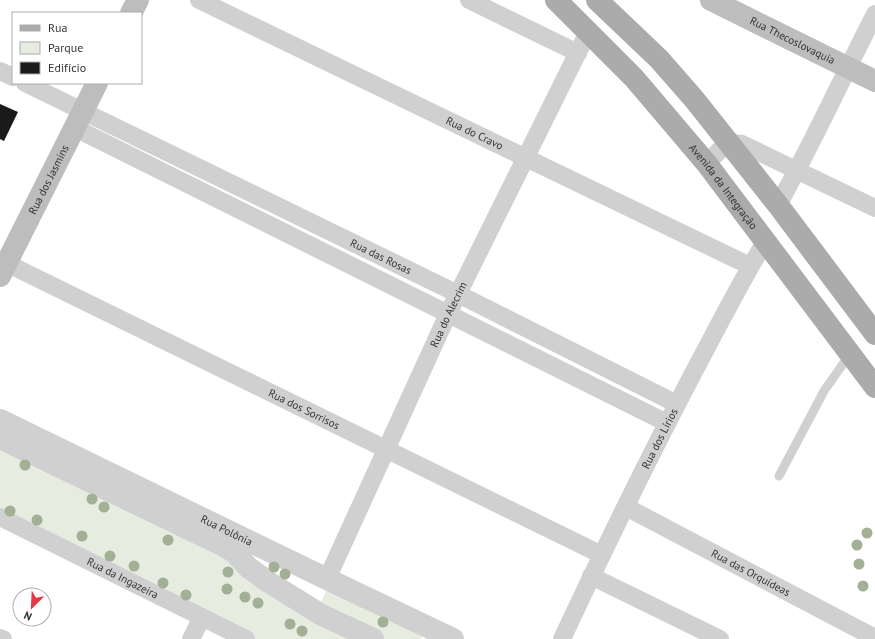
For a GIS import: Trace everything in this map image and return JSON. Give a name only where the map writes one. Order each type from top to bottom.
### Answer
[{"type":"main road","points":[[132,12],[138,0]]},
{"type":"main road","name":"Avenida da Integração","points":[[556,0],[617,60],[650,96],[707,164],[875,386]]},
{"type":"main road","points":[[597,0],[677,78],[778,205],[875,334]]},
{"type":"main road","name":"Rua Thecoslovaquia","points":[[711,0],[875,81]]},
{"type":"main road","name":"Rua dos Jasmins","points":[[3,269],[96,84]]},
{"type":"street","name":"Rua do Cravo","points":[[199,0],[750,266]]},
{"type":"street","points":[[469,0],[578,53]]},
{"type":"street","points":[[778,205],[798,170],[875,14]]},
{"type":"street","name":"Rua do Alecrim","points":[[327,580],[448,314],[588,32]]},
{"type":"street","points":[[0,71],[12,77]]},
{"type":"street","points":[[26,84],[79,119]]},
{"type":"street","name":"Rua das Rosas","points":[[79,119],[458,294],[677,404]]},
{"type":"street","name":"Rua das Rosas","points":[[79,119],[448,314],[667,423]]},
{"type":"street","points":[[707,164],[723,147],[734,142],[742,144],[875,208]]},
{"type":"street","name":"Rua dos Lírios","points":[[562,639],[591,576],[667,423],[750,266],[765,242]]},
{"type":"street","name":"Rua dos Sorrisos","points":[[3,269],[387,449],[602,555]]},
{"type":"street","name":"Rua Polônia","points":[[0,420],[327,580],[431,633],[454,639]]},
{"type":"street","name":"Rua Polônia","points":[[0,438],[220,544],[234,552],[249,568],[267,581],[320,614],[373,639]]},
{"type":"street","name":"Rua das Orquídeas","points":[[626,507],[875,638]]},
{"type":"street","name":"Rua da Ingazeira","points":[[0,517],[246,639]]},
{"type":"street","points":[[591,576],[720,639]]},
{"type":"street","points":[[320,614],[315,603],[315,598],[320,587],[327,580]]},
{"type":"street","points":[[191,639],[202,617]]},
{"type":"lane","points":[[779,476],[824,391],[850,354]]},
{"type":"green space","points":[[0,444],[233,554],[364,639],[249,639],[0,512]]},
{"type":"green space","points":[[327,589],[422,636],[421,639],[383,639],[349,615],[321,602]]},
{"type":"building","points":[[0,104],[18,112],[4,141],[0,139]]}]
